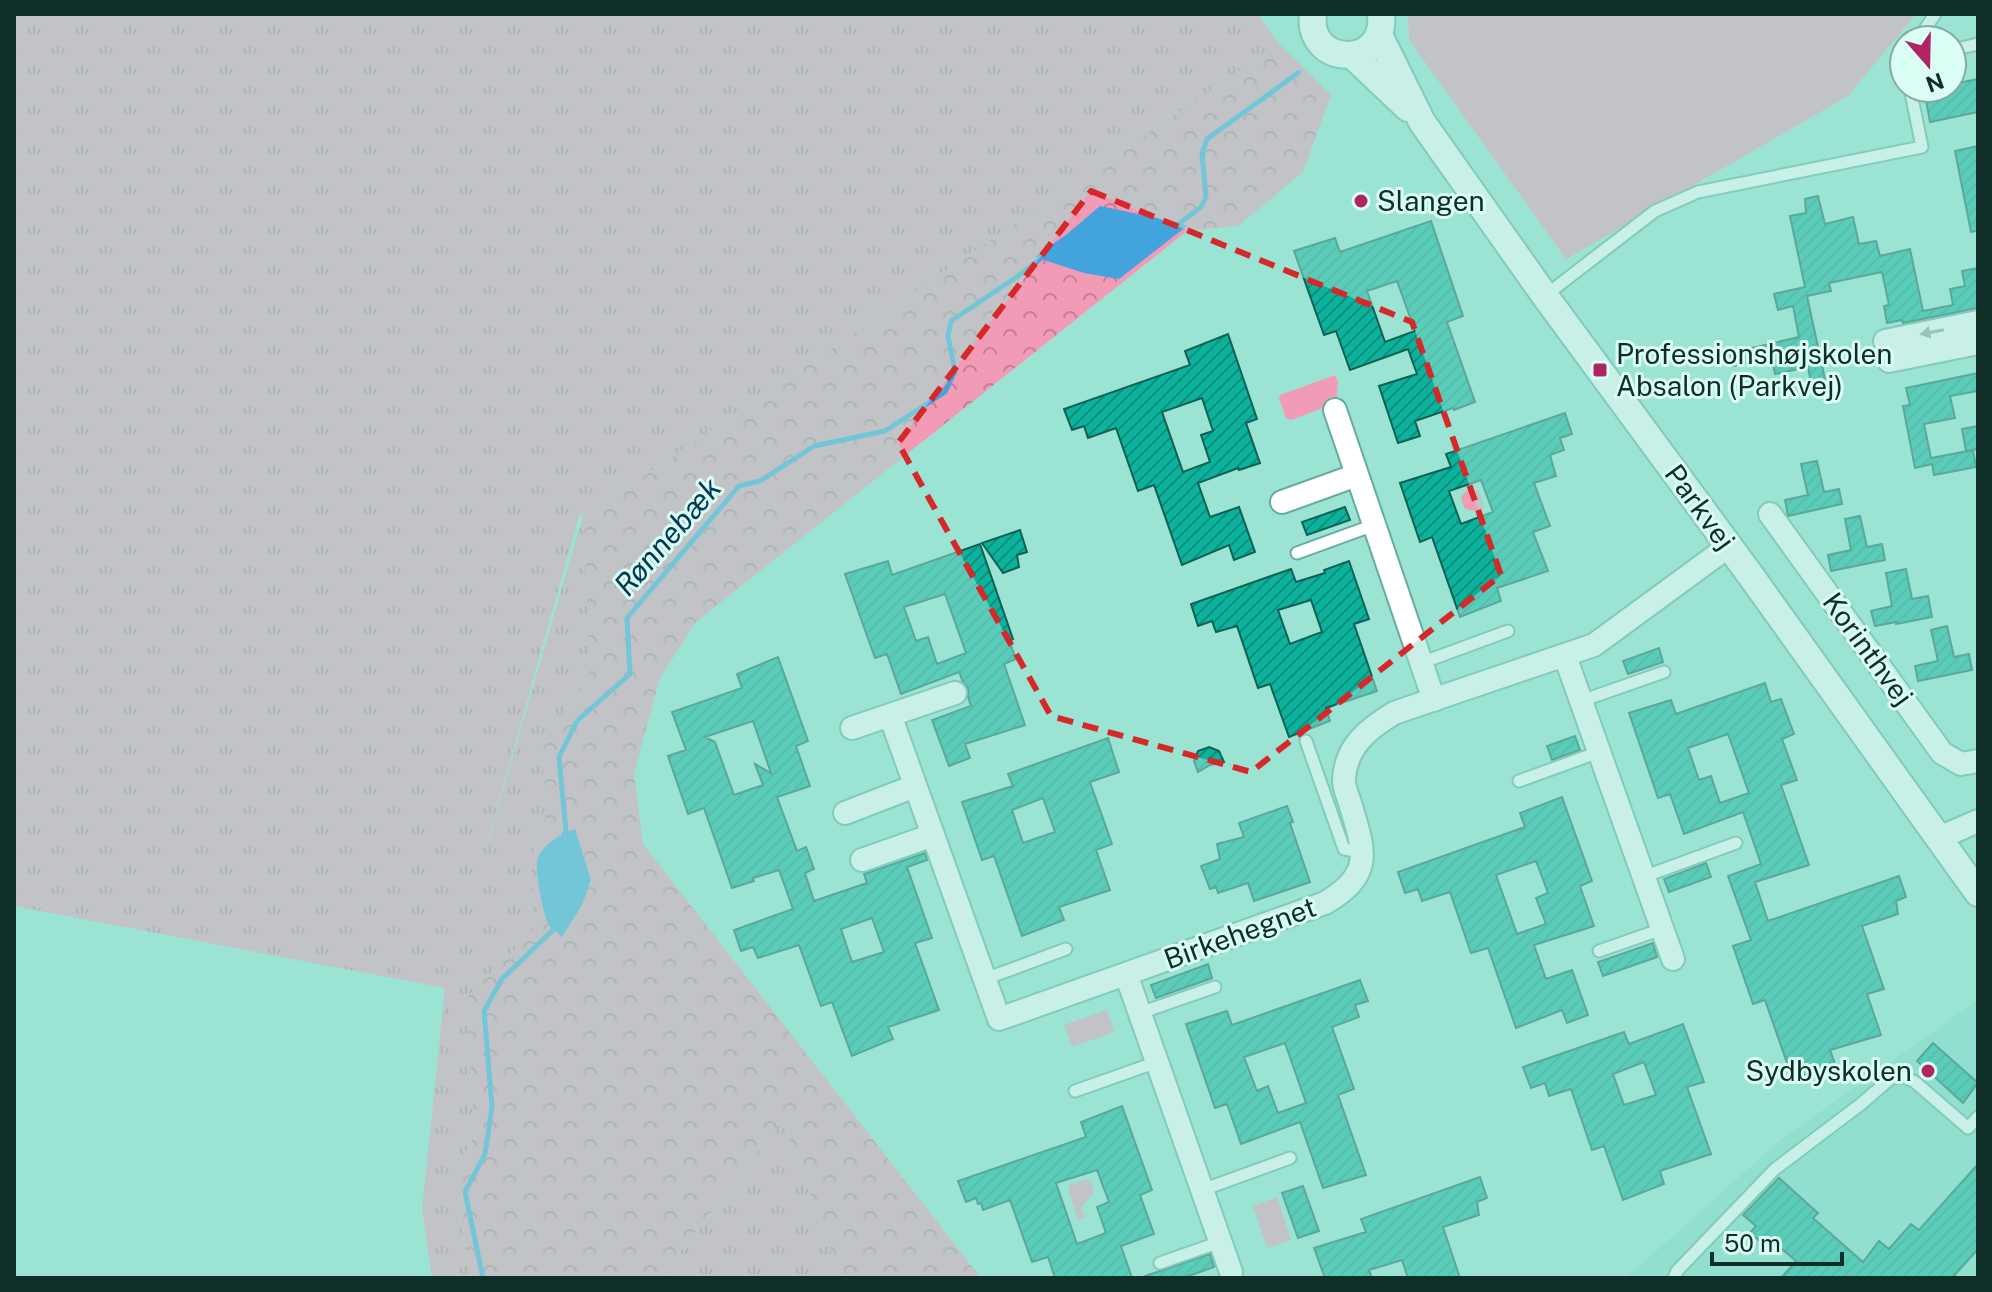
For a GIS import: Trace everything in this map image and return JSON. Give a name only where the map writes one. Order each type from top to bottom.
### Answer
[{"type":"street","name":"Parkvej","points":[[1310,16],[1321,44],[1335,54],[1352,55],[1422,122],[1978,893]]},
{"type":"street","name":"Parkvej","points":[[1380,24],[1422,122]]},
{"type":"street","points":[[1352,55],[1368,49],[1380,24]]},
{"type":"street","points":[[1978,322],[1887,351],[1978,343]]},
{"type":"street","points":[[1335,410],[1434,700]]},
{"type":"street","points":[[1282,502],[1357,475]]},
{"type":"street","name":"Korinthvej","points":[[1770,514],[1942,753],[1961,764],[1978,761]]},
{"type":"street","points":[[1333,784],[1356,743],[1370,727],[1394,713],[1594,645],[1729,546]]},
{"type":"street","points":[[1565,656],[1673,959]]},
{"type":"street","points":[[852,728],[955,693]]},
{"type":"street","name":"Birkehegnet","points":[[890,715],[999,1019],[1325,903],[1340,894],[1355,879],[1362,862],[1362,844],[1333,784]]},
{"type":"street","points":[[845,813],[915,786]]},
{"type":"street","points":[[1939,838],[1978,821]]},
{"type":"street","points":[[862,860],[933,835]]},
{"type":"street","name":"Birkehegnet","points":[[1126,974],[1231,1272]]},
{"type":"lane","points":[[1545,296],[1655,211],[1698,192],[1922,147],[1913,104]]},
{"type":"lane","points":[[1297,553],[1374,525]]},
{"type":"lane","points":[[1421,663],[1508,631]]},
{"type":"lane","points":[[1581,701],[1664,672]]},
{"type":"lane","points":[[1306,741],[1333,784]]},
{"type":"lane","points":[[1519,781],[1599,752]]},
{"type":"lane","points":[[1643,877],[1736,843]]},
{"type":"lane","points":[[1599,951],[1662,929]]},
{"type":"lane","points":[[985,979],[1066,949]]},
{"type":"lane","points":[[1140,1013],[1215,987]]},
{"type":"lane","points":[[1075,1091],[1157,1062]]},
{"type":"lane","points":[[1674,1278],[1677,1271],[1775,1169],[1891,1078],[1904,1077],[1915,1082],[1968,1128],[1978,1117]]},
{"type":"lane","points":[[1202,1190],[1290,1158]]},
{"type":"lane","points":[[1160,1263],[1220,1242]]},
{"type":"highlighted area","points":[[1091,191],[1412,322],[1501,575],[1251,772],[1051,716],[898,443]]},
{"type":"shaded area","name":"Sydbyskolen","points":[[1978,1000],[1978,1278],[1626,1278],[1779,1141]]},
{"type":"green space","points":[[14,14],[1258,14],[1279,44],[584,517],[590,679],[542,739],[546,817],[531,860],[535,929],[465,999],[475,1135],[452,1176],[471,1278],[432,1278],[422,1209],[445,988],[14,906]],"holes":[[[580,513],[583,516],[484,855]]]},
{"type":"green space","points":[[1408,14],[1916,14],[1908,24],[1888,24],[1888,48],[1848,96],[1566,259],[1409,40]]},
{"type":"green space","points":[[1279,44],[1331,95],[1303,172],[1238,226],[1187,231],[696,622],[660,678],[634,773],[643,844],[981,1278],[851,1278],[833,1256],[783,1120],[680,1252],[667,1278],[471,1278],[452,1176],[475,1135],[465,999],[535,929],[531,860],[546,817],[542,739],[590,679],[584,517]]},
{"type":"green space","points":[[1335,375],[1338,382],[1336,403],[1291,420],[1286,418],[1280,395]]},
{"type":"green space","points":[[1471,490],[1479,491],[1484,508],[1477,511],[1465,509],[1461,498]]},
{"type":"green space","points":[[1107,1010],[1114,1032],[1072,1047],[1064,1025]]},
{"type":"green space","points":[[783,1120],[833,1256],[851,1278],[667,1278],[680,1252]]},
{"type":"green space","points":[[1087,1179],[1093,1184],[1093,1194],[1081,1208],[1085,1217],[1078,1220],[1069,1185]]},
{"type":"green space","points":[[1277,1197],[1291,1240],[1267,1248],[1253,1206]]},
{"type":"water","points":[[1100,206],[1187,226],[1119,279],[1084,273],[1035,257]]},
{"type":"water","points":[[575,829],[591,880],[582,905],[562,937],[546,918],[538,883],[537,861],[547,845]]},
{"type":"building","points":[[1978,79],[1978,112],[1930,122],[1927,104],[1968,104],[1968,81]]},
{"type":"building","points":[[1978,146],[1978,231],[1971,232],[1955,151]]},
{"type":"building","points":[[1818,196],[1825,224],[1853,217],[1859,244],[1876,241],[1880,256],[1910,249],[1923,311],[1953,305],[1950,289],[1965,286],[1962,271],[1978,268],[1978,308],[1903,323],[1902,320],[1887,323],[1884,306],[1889,305],[1882,272],[1829,283],[1831,291],[1807,296],[1826,384],[1812,387],[1808,367],[1775,374],[1772,359],[1733,366],[1730,353],[1799,337],[1793,306],[1778,310],[1774,294],[1805,287],[1790,216],[1806,213],[1805,199]]},
{"type":"building","points":[[1431,221],[1463,316],[1447,322],[1475,402],[1415,421],[1420,436],[1398,443],[1379,386],[1417,374],[1408,349],[1350,370],[1336,331],[1324,335],[1294,251],[1335,238],[1340,252]],"holes":[[[1397,281],[1415,331],[1385,342],[1367,291]]]},
{"type":"building","points":[[1228,334],[1257,419],[1246,423],[1260,463],[1198,483],[1210,517],[1239,507],[1255,552],[1234,560],[1229,545],[1182,565],[1154,485],[1138,491],[1116,428],[1088,438],[1084,426],[1072,430],[1064,409],[1190,365],[1185,351]],"holes":[[[1202,398],[1213,431],[1201,435],[1210,462],[1183,472],[1162,412]]]},
{"type":"building","points":[[1978,373],[1978,391],[1950,396],[1955,418],[1924,424],[1931,458],[1973,450],[1976,467],[1934,475],[1932,464],[1915,468],[1903,406],[1910,405],[1906,388]]},
{"type":"building","points":[[1565,413],[1572,434],[1560,438],[1564,450],[1550,455],[1556,476],[1534,483],[1550,526],[1533,532],[1548,571],[1497,588],[1501,601],[1460,617],[1432,537],[1420,542],[1400,483],[1451,467],[1446,454]],"holes":[[[1481,480],[1493,512],[1461,524],[1449,491]]]},
{"type":"building","points":[[1978,426],[1978,449],[1966,451],[1962,429]]},
{"type":"building","points":[[1817,461],[1824,492],[1839,489],[1842,504],[1788,516],[1785,500],[1808,495],[1801,464]]},
{"type":"building","points":[[1345,507],[1350,520],[1307,535],[1302,522]]},
{"type":"building","points":[[1860,516],[1867,547],[1882,544],[1885,560],[1831,571],[1828,555],[1851,550],[1845,519]]},
{"type":"building","points":[[1020,530],[1027,552],[1017,555],[1019,567],[1003,573],[982,543]]},
{"type":"building","points":[[980,544],[1013,639],[1009,641],[1016,659],[1004,664],[1025,725],[965,744],[970,758],[949,766],[932,720],[971,706],[968,688],[959,672],[901,694],[887,654],[875,658],[845,574],[888,561],[892,575]],"holes":[[[945,594],[966,653],[937,664],[928,637],[916,641],[904,607]]]},
{"type":"building","points":[[1349,561],[1369,619],[1354,624],[1377,691],[1326,708],[1330,721],[1289,737],[1270,684],[1258,688],[1237,626],[1216,632],[1212,621],[1198,626],[1191,604],[1291,569],[1296,582],[1325,573],[1324,570]],"holes":[[[1311,600],[1322,632],[1290,644],[1278,610]]]},
{"type":"building","points":[[1906,569],[1912,599],[1928,596],[1932,617],[1875,626],[1871,611],[1892,606],[1886,573]]},
{"type":"building","points":[[1947,626],[1954,657],[1969,654],[1972,670],[1918,681],[1915,666],[1938,661],[1931,630]]},
{"type":"building","points":[[1659,648],[1663,662],[1628,674],[1623,661]]},
{"type":"building","points":[[778,657],[808,741],[796,746],[810,786],[777,797],[797,851],[806,847],[814,869],[805,873],[814,901],[867,883],[864,874],[925,853],[927,860],[907,867],[932,938],[915,943],[939,1010],[888,1027],[893,1039],[852,1056],[832,1002],[821,1006],[799,945],[758,958],[753,947],[741,951],[734,930],[793,909],[779,870],[732,888],[704,808],[688,814],[668,756],[686,750],[672,712],[742,688],[737,674]],"holes":[[[753,721],[771,773],[755,764],[763,785],[734,795],[715,742],[705,737]],[[872,918],[884,952],[852,962],[841,929]]]},
{"type":"building","points":[[1765,683],[1771,702],[1781,699],[1794,734],[1782,739],[1797,780],[1781,785],[1809,865],[1755,882],[1768,921],[1899,876],[1906,897],[1896,901],[1898,914],[1862,926],[1884,989],[1867,994],[1881,1035],[1830,1050],[1835,1064],[1793,1080],[1765,1000],[1753,1004],[1733,946],[1751,940],[1728,876],[1761,864],[1743,812],[1684,834],[1670,794],[1658,798],[1629,713],[1671,700],[1676,714]],"holes":[[[1728,734],[1749,793],[1720,803],[1711,776],[1699,780],[1688,748]]]},
{"type":"building","points":[[1575,736],[1580,750],[1552,760],[1547,746]]},
{"type":"building","points":[[1108,738],[1119,772],[1090,782],[1112,844],[1096,850],[1110,890],[1059,907],[1064,920],[1022,936],[994,856],[982,860],[962,802],[1013,786],[1008,774]],"holes":[[[1043,798],[1055,832],[1023,843],[1012,810]]]},
{"type":"building","points":[[1209,747],[1219,751],[1224,762],[1198,772],[1194,761],[1198,751]]},
{"type":"building","points":[[1562,797],[1592,881],[1580,886],[1594,926],[1534,945],[1546,979],[1572,970],[1588,1015],[1567,1023],[1562,1010],[1516,1028],[1488,948],[1471,953],[1450,892],[1422,901],[1418,889],[1405,893],[1398,872],[1525,827],[1520,813]],"holes":[[[1536,861],[1548,893],[1536,898],[1546,924],[1517,934],[1496,875]]]},
{"type":"building","points":[[1287,806],[1310,882],[1254,901],[1248,883],[1218,893],[1216,887],[1210,889],[1201,866],[1220,859],[1217,844],[1244,837],[1239,823]]},
{"type":"building","points":[[1706,863],[1711,877],[1669,892],[1664,879]]},
{"type":"building","points":[[1653,943],[1657,957],[1603,976],[1598,962]]},
{"type":"building","points":[[1208,964],[1212,978],[1156,998],[1151,985]]},
{"type":"building","points":[[1360,980],[1368,1001],[1355,1005],[1359,1017],[1332,1027],[1354,1089],[1338,1095],[1366,1175],[1323,1188],[1300,1122],[1241,1144],[1227,1104],[1215,1108],[1186,1024],[1227,1011],[1232,1025]],"holes":[[[1285,1043],[1306,1103],[1278,1113],[1268,1086],[1257,1091],[1244,1057]]]},
{"type":"building","points":[[1683,1024],[1704,1082],[1687,1087],[1711,1154],[1660,1171],[1664,1184],[1623,1200],[1604,1146],[1592,1150],[1571,1089],[1549,1096],[1545,1083],[1531,1088],[1523,1067],[1624,1032],[1629,1044]],"holes":[[[1644,1062],[1656,1095],[1624,1105],[1613,1074]]]},
{"type":"building","points":[[1933,1043],[1978,1083],[1963,1103],[1917,1061]]},
{"type":"building","points":[[1122,1106],[1152,1190],[1140,1195],[1154,1234],[1121,1246],[1132,1278],[1055,1278],[1048,1257],[1032,1262],[1010,1200],[983,1210],[976,1198],[966,1202],[958,1181],[1086,1137],[1081,1122]],"holes":[[[1097,1170],[1109,1202],[1097,1207],[1106,1233],[1077,1244],[1056,1183]]]},
{"type":"building","points":[[1978,1164],[1978,1249],[1952,1278],[1781,1278],[1796,1261],[1768,1237],[1762,1243],[1750,1233],[1756,1226],[1743,1215],[1779,1178],[1818,1213],[1813,1218],[1863,1262],[1879,1241],[1889,1249],[1911,1224],[1919,1230]]},
{"type":"building","points":[[1480,1177],[1487,1198],[1477,1202],[1479,1215],[1443,1227],[1460,1278],[1408,1278],[1402,1260],[1369,1270],[1372,1278],[1325,1278],[1314,1248],[1366,1232],[1361,1219]]},
{"type":"building","points":[[1303,1186],[1319,1231],[1298,1238],[1282,1193]]},
{"type":"building","points":[[1210,1254],[1214,1267],[1183,1278],[1145,1276]]},
{"type":"waterway","name":"Rønnebæk","points":[[1177,225],[1201,207],[1206,197],[1202,154],[1207,139],[1298,73]]},
{"type":"waterway","name":"Rønnebæk","points":[[564,834],[559,757],[577,721],[630,674],[627,618],[739,486],[760,481],[814,446],[885,431],[945,392],[955,371],[948,336],[951,321],[1045,255]]},
{"type":"waterway","name":"Rønnebæk","points":[[483,1278],[465,1192],[485,1154],[492,1107],[484,1011],[502,979],[553,930],[552,921]]},
{"type":"place","name":"Slangen","points":[[1361,201]]},
{"type":"place","name":"Professionshøjskolen Absalon (Parkvej)","points":[[1600,370]]},
{"type":"place","name":"Sydbyskolen","points":[[1928,1071]]}]
